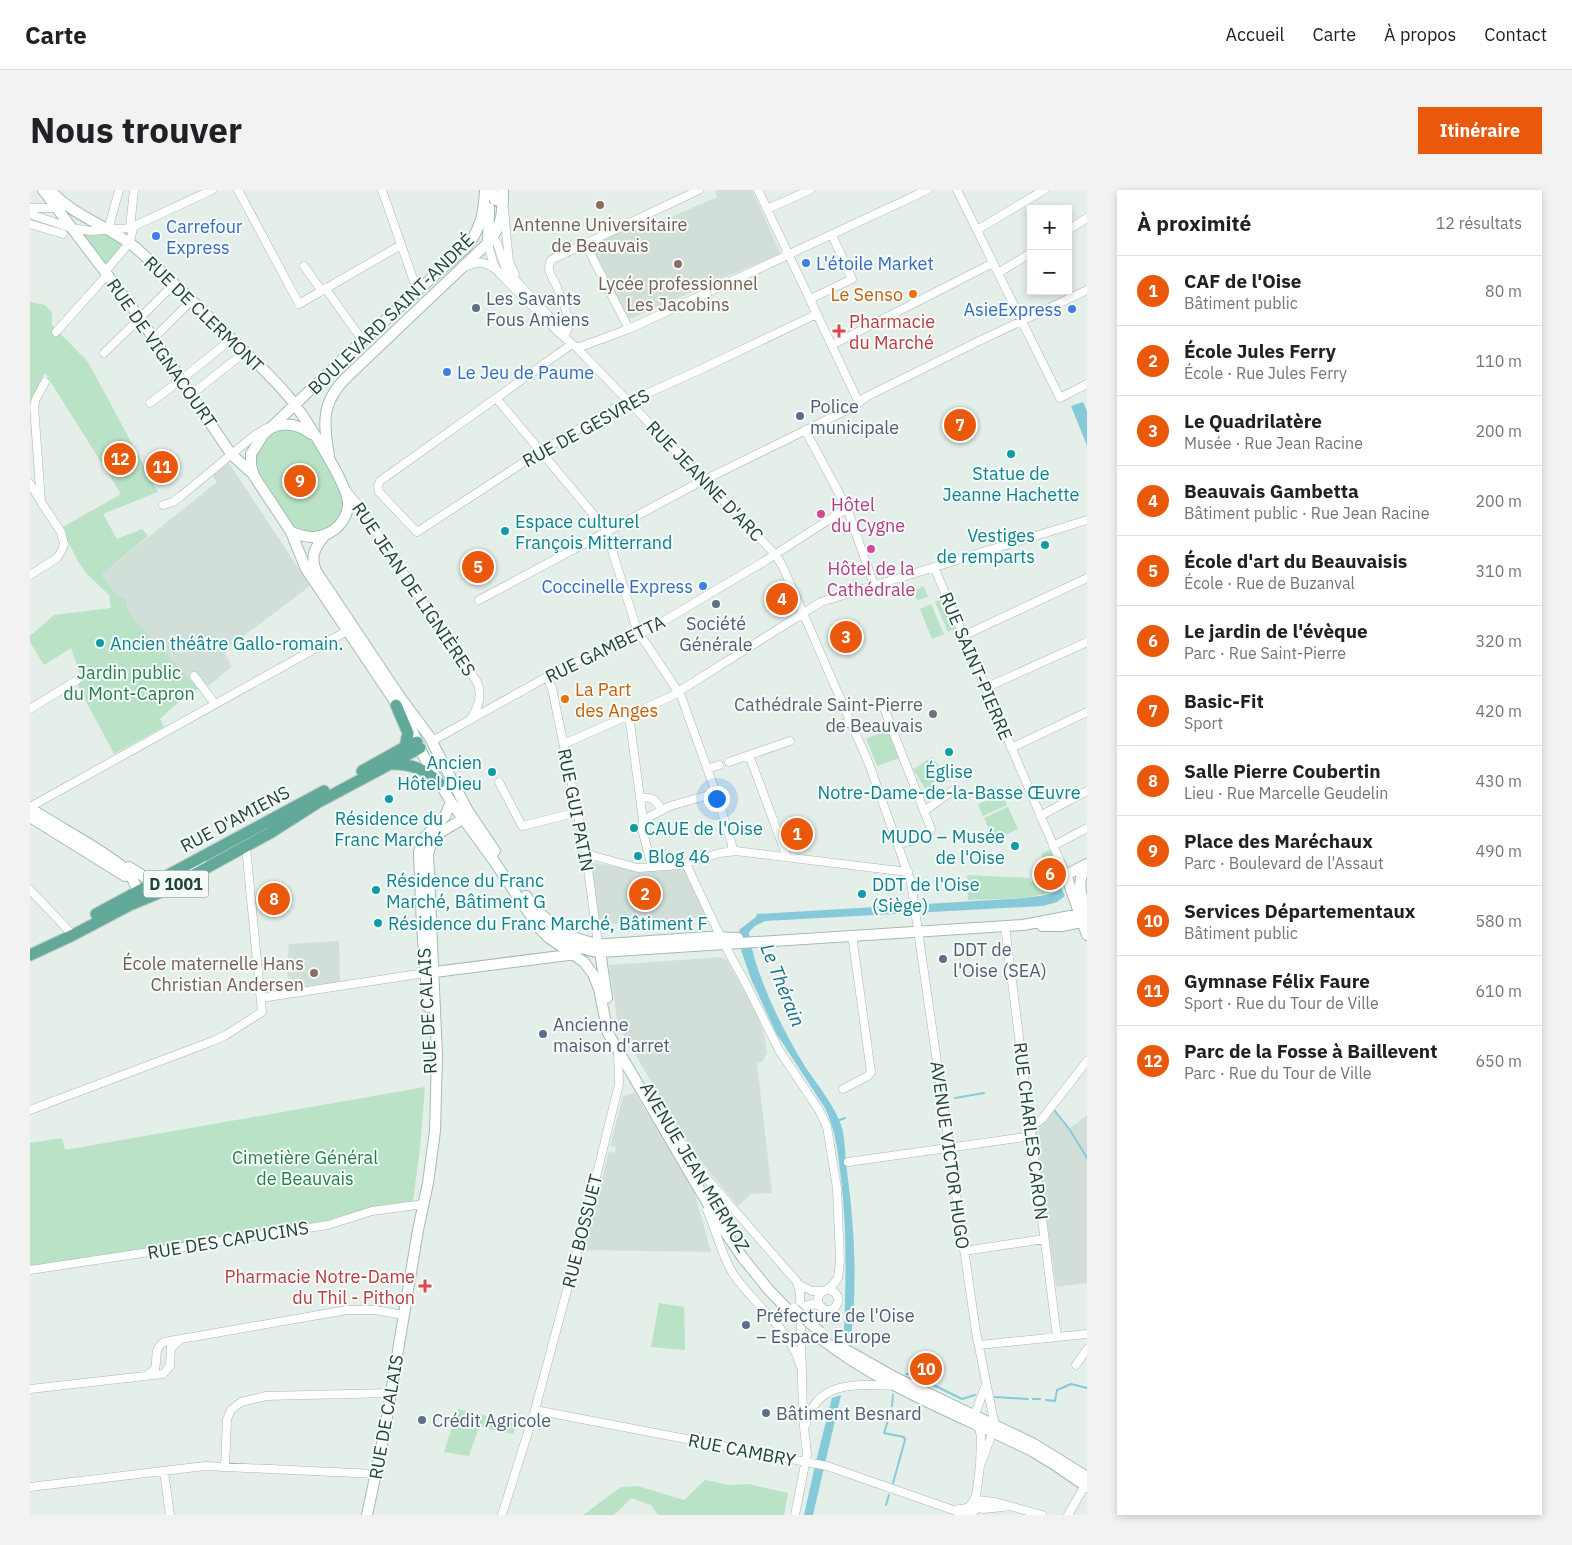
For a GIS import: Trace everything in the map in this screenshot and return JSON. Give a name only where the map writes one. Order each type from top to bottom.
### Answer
[{"type":"main road","points":[[43,190],[67,231]]},
{"type":"main road","name":"RUE DE CLERMONT","points":[[50,190],[63,203],[79,214],[130,242],[175,283],[295,404],[316,438]]},
{"type":"main road","points":[[486,190],[489,239]]},
{"type":"main road","name":"BOULEVARD SAINT-ANDRÉ","points":[[267,431],[417,290],[464,250],[474,238],[482,218],[486,190]]},
{"type":"main road","points":[[492,190],[495,200],[503,202]]},
{"type":"main road","name":"BOULEVARD SAINT-ANDRÉ","points":[[331,462],[324,428],[326,409],[331,395],[343,380],[457,272],[489,239],[501,222],[503,190]]},
{"type":"main road","points":[[55,208],[79,214]]},
{"type":"main road","name":"RUE DE VIGNACOURT","points":[[67,231],[143,315],[185,376],[231,454],[250,469],[254,476]]},
{"type":"main road","points":[[474,238],[480,234],[489,239]]},
{"type":"main road","points":[[439,783],[423,744],[306,569],[291,532],[254,476],[251,454],[267,431],[280,424],[305,429],[316,438],[345,489],[348,506],[344,518],[338,527],[325,535],[318,544],[313,556],[316,571],[423,744],[454,798],[518,896],[535,917],[548,929],[566,941],[586,949]]},
{"type":"main road","points":[[291,532],[308,538],[325,535]]},
{"type":"main road","points":[[396,705],[408,733],[405,747]]},
{"type":"main road","name":"D 1001","points":[[405,747],[423,744]]},
{"type":"main road","name":"RUE D'AMIENS","points":[[70,933],[137,889],[318,803],[423,744]]},
{"type":"main road","name":"RUE D'AMIENS","points":[[157,881],[405,747]]},
{"type":"main road","points":[[390,764],[404,764],[428,773],[454,798]]},
{"type":"main road","name":"RUE DE CALAIS","points":[[367,1515],[391,1393],[422,1204],[432,1156],[437,1114],[437,1055],[419,852],[424,838],[446,816],[454,798]]},
{"type":"main road","name":"RUE D'AMIENS","points":[[30,954],[70,933],[166,890],[276,830],[318,803]]},
{"type":"main road","points":[[30,808],[115,861],[157,881]]},
{"type":"main road","points":[[465,815],[540,914],[553,924],[599,948]]},
{"type":"main road","name":"RUE DE CALAIS","points":[[429,973],[429,850],[440,832],[465,815]]},
{"type":"main road","points":[[30,817],[125,876]]},
{"type":"main road","points":[[115,861],[131,874],[137,889],[143,895],[151,896]]},
{"type":"main road","points":[[1066,875],[1087,866]]},
{"type":"main road","points":[[1082,900],[1080,880],[1081,874],[1087,866]]},
{"type":"main road","name":"RUE SAINT-PIERRE","points":[[1066,875],[1085,917]]},
{"type":"main road","points":[[1059,918],[1070,908],[1073,893]]},
{"type":"main road","name":"AVENUE JEAN MERMOZ","points":[[518,896],[544,933],[586,965],[596,978],[606,1026],[618,1050],[721,1226],[747,1264],[778,1300],[797,1312]]},
{"type":"main road","name":"RUE SAINT-PIERRE","points":[[1082,900],[1085,917]]},
{"type":"main road","points":[[429,973],[574,955],[592,945],[599,948],[1023,925],[1057,926],[1085,917]]},
{"type":"main road","points":[[1023,925],[1059,918],[1085,917]]},
{"type":"main road","points":[[1085,917],[1087,934]]},
{"type":"main road","name":"AVENUE JEAN MERMOZ","points":[[599,948],[613,1028],[687,1159],[737,1241],[766,1279],[819,1335],[858,1365],[896,1386],[1040,1447],[1073,1467],[1086,1483]]},
{"type":"main road","name":"AVENUE JEAN MERMOZ","points":[[819,1335],[982,1423],[1086,1483]]},
{"type":"street","points":[[119,190],[108,230],[131,228],[199,193],[212,190]]},
{"type":"street","points":[[56,332],[106,274],[130,242],[134,190]]},
{"type":"street","points":[[238,190],[299,304],[401,245]]},
{"type":"street","points":[[382,190],[417,290]]},
{"type":"street","points":[[564,335],[569,326],[568,319],[549,269],[553,258],[698,190]]},
{"type":"street","points":[[758,190],[859,403]]},
{"type":"street","points":[[767,208],[810,190]]},
{"type":"street","points":[[732,851],[732,842],[716,793],[679,691],[639,634],[606,531],[496,398],[574,346],[629,329],[927,190]]},
{"type":"street","points":[[957,190],[1060,398],[1087,384]]},
{"type":"street","points":[[977,230],[1044,190]]},
{"type":"street","points":[[503,202],[509,262],[531,295]]},
{"type":"street","points":[[30,208],[55,208]]},
{"type":"street","points":[[30,214],[67,231]]},
{"type":"street","points":[[1072,227],[1087,218]]},
{"type":"street","points":[[85,230],[90,220]]},
{"type":"street","points":[[30,224],[67,231]]},
{"type":"street","name":"RUE DE CLERMONT","points":[[67,231],[108,230]]},
{"type":"street","points":[[810,298],[852,278],[832,235]]},
{"type":"street","name":"RUE JEANNE D'ARC","points":[[489,239],[493,263],[499,273],[564,335]]},
{"type":"street","name":"RUE JEANNE D'ARC","points":[[489,239],[498,246],[505,268],[531,295],[564,335],[775,554],[782,565],[851,721]]},
{"type":"street","points":[[585,243],[629,329]]},
{"type":"street","points":[[998,273],[1027,255]]},
{"type":"street","points":[[457,272],[470,264],[479,262],[489,264],[499,273]]},
{"type":"street","points":[[832,345],[993,262]]},
{"type":"street","points":[[304,266],[363,341]]},
{"type":"street","points":[[104,353],[175,283]]},
{"type":"street","points":[[479,600],[704,479],[859,403],[866,397],[930,365],[1087,290]]},
{"type":"street","points":[[160,332],[192,300]]},
{"type":"street","name":"RUE DE GESVRES","points":[[496,398],[384,478],[378,485],[379,492],[417,532],[541,451],[628,401],[695,372],[817,314]]},
{"type":"street","points":[[150,403],[232,339]]},
{"type":"street","points":[[198,389],[245,352]]},
{"type":"street","points":[[41,502],[34,406],[44,382]]},
{"type":"street","points":[[163,505],[178,499],[255,435],[276,423]]},
{"type":"street","points":[[805,430],[846,508],[874,586]]},
{"type":"street","points":[[30,484],[61,532],[64,544],[57,558],[30,575]]},
{"type":"street","name":"RUE JEAN DE LIGNIÈRES","points":[[345,489],[364,514],[477,682],[480,692],[479,700],[475,712],[470,719]]},
{"type":"street","name":"RUE GAMBETTA","points":[[423,744],[546,677],[652,628],[775,554],[846,508]]},
{"type":"street","points":[[564,744],[679,691],[821,602],[1087,520]]},
{"type":"street","name":"RUE SAINT-PIERRE","points":[[934,567],[1053,846],[1066,875],[1082,900]]},
{"type":"street","points":[[963,636],[1087,578]]},
{"type":"street","points":[[30,808],[347,631]]},
{"type":"street","points":[[986,688],[1087,642]]},
{"type":"street","points":[[194,676],[215,704]]},
{"type":"street","name":"RUE GUI PATIN","points":[[546,677],[552,688],[578,812],[599,948]]},
{"type":"street","points":[[30,709],[77,680]]},
{"type":"street","points":[[884,708],[931,829],[930,832],[898,845]]},
{"type":"street","points":[[1011,748],[1087,712]]},
{"type":"street","points":[[629,715],[643,820],[642,829],[652,867]]},
{"type":"street","points":[[841,725],[851,721]]},
{"type":"street","name":"AVENUE VICTOR HUGO","points":[[851,721],[869,764],[908,872],[916,917],[976,1332],[990,1408],[982,1423],[980,1466]]},
{"type":"street","points":[[729,762],[790,741]]},
{"type":"street","points":[[750,755],[787,857]]},
{"type":"street","points":[[707,770],[719,766]]},
{"type":"street","points":[[499,782],[522,826],[578,812]]},
{"type":"street","points":[[924,811],[954,789]]},
{"type":"street","points":[[1040,816],[1087,791]]},
{"type":"street","points":[[643,820],[662,810],[716,793]]},
{"type":"street","points":[[640,798],[648,797],[654,800],[662,810]]},
{"type":"street","points":[[1053,846],[1087,828]]},
{"type":"street","points":[[30,1110],[213,1041],[262,1012],[246,846]]},
{"type":"street","points":[[586,854],[632,867],[652,867],[686,864],[732,851],[908,872]]},
{"type":"street","points":[[686,864],[722,941],[779,1050],[819,1110],[826,1127],[837,1188],[840,1261],[838,1278],[818,1299],[822,1307]]},
{"type":"street","points":[[30,890],[70,933]]},
{"type":"street","name":"RUE CHARLES CARON","points":[[1005,926],[1057,1337]]},
{"type":"street","points":[[844,1089],[868,1076],[871,1072],[852,935]]},
{"type":"street","points":[[261,998],[429,973]]},
{"type":"street","name":"RUE BOSSUET","points":[[502,1515],[535,1410],[567,1294],[619,1084],[618,1050]]},
{"type":"street","points":[[1030,1126],[1042,1119],[1087,1061]]},
{"type":"street","points":[[667,1122],[703,1174],[797,1282],[808,1290],[825,1291],[835,1294],[837,1302],[831,1309],[810,1304],[797,1312]]},
{"type":"street","points":[[848,1162],[1032,1136]]},
{"type":"street","points":[[688,1170],[710,1217],[731,1270],[787,1337],[795,1350],[802,1372]]},
{"type":"street","name":"RUE DES CAPUCINS","points":[[30,1270],[292,1231],[335,1223],[372,1211],[422,1204]]},
{"type":"street","points":[[964,1251],[1044,1239]]},
{"type":"street","points":[[795,1515],[810,1462],[805,1434],[802,1330],[797,1312],[800,1293],[797,1282]]},
{"type":"street","points":[[146,1376],[156,1366],[156,1354],[160,1345],[164,1342],[347,1310],[375,1310],[404,1315]]},
{"type":"street","points":[[787,1337],[796,1336],[802,1330]]},
{"type":"street","points":[[979,1345],[1087,1334]]},
{"type":"street","points":[[30,1390],[160,1374],[167,1371],[170,1366],[172,1348],[180,1340]]},
{"type":"street","points":[[1076,1365],[1087,1348]]},
{"type":"street","name":"AVENUE VICTOR HUGO","points":[[976,1503],[985,1378]]},
{"type":"street","points":[[805,1434],[808,1417],[813,1405],[834,1389],[896,1386]]},
{"type":"street","points":[[225,1467],[228,1419],[231,1410],[241,1402],[266,1396],[391,1393]]},
{"type":"street","name":"RUE CAMBRY","points":[[535,1410],[827,1466],[945,1507],[963,1509],[976,1503],[1019,1509],[1042,1515]]},
{"type":"street","points":[[30,1487],[202,1467],[376,1474]]},
{"type":"street","points":[[164,1472],[170,1515]]},
{"type":"street","points":[[1068,1515],[1086,1483]]},
{"type":"shaded area","name":"Lycée professionnel Les Jacobins","points":[[715,190],[752,190],[780,252],[779,254],[630,319],[628,318],[590,247],[591,243],[650,215],[655,224],[717,197]]},
{"type":"shaded area","points":[[227,460],[310,586],[224,651],[232,667],[208,686],[197,673],[190,678],[175,671],[128,610],[127,600],[116,595],[102,574],[217,482],[212,475]]},
{"type":"shaded area","points":[[591,862],[637,871],[685,870],[707,917],[598,925]]},
{"type":"shaded area","name":"École maternelle Hans Christian Andersen","points":[[339,941],[340,983],[288,990],[287,963],[289,944]]},
{"type":"shaded area","points":[[722,957],[727,960],[755,1011],[764,1033],[767,1052],[763,1061],[757,1064],[772,1193],[751,1194],[738,1206],[699,1159],[618,1025],[609,965]]},
{"type":"shaded area","points":[[635,1093],[694,1191],[711,1252],[584,1250],[609,1151],[615,1153],[616,1147],[610,1146],[623,1096]]},
{"type":"shaded area","points":[[1053,1109],[1070,1128],[1087,1115],[1087,1283],[1056,1287],[1035,1136],[1035,1131]]},
{"type":"green space","points":[[105,233],[123,243],[123,246],[106,267],[82,237],[82,234]]},
{"type":"green space","name":"Jardin public du Mont-Capron","points":[[30,302],[45,305],[52,313],[52,325],[88,362],[158,492],[103,514],[117,539],[142,529],[148,536],[102,574],[116,595],[127,600],[128,610],[137,622],[199,689],[189,692],[160,719],[164,727],[114,754],[78,686],[80,674],[71,648],[44,665],[30,642],[30,636],[54,615],[111,608],[109,595],[87,574],[79,563],[61,528],[121,494],[45,373],[30,402]]},
{"type":"green space","points":[[289,427],[298,430],[311,440],[329,466],[342,494],[343,506],[338,519],[332,526],[321,532],[307,532],[294,528],[285,518],[258,473],[256,458],[258,450],[272,434]]},
{"type":"green space","points":[[924,586],[928,597],[917,600],[913,591]]},
{"type":"green space","points":[[943,598],[956,628],[948,632],[935,602]]},
{"type":"green space","points":[[931,604],[944,634],[932,639],[920,609]]},
{"type":"green space","points":[[889,729],[900,758],[877,766],[866,739]]},
{"type":"green space","points":[[932,757],[947,776],[925,789],[913,769]]},
{"type":"green space","points":[[1002,794],[1007,805],[983,816],[978,804]]},
{"type":"green space","points":[[1008,807],[1018,829],[994,840],[984,818]]},
{"type":"green space","points":[[1050,850],[1064,883],[1058,891],[1025,898],[968,900],[967,875],[1030,878],[1032,882],[1033,878],[1040,878],[1042,853]]},
{"type":"green space","name":"Cimetière Général de Beauvais","points":[[425,1087],[413,1201],[365,1209],[331,1222],[30,1266],[30,1143],[62,1138],[65,1150]]},
{"type":"green space","points":[[659,1303],[684,1307],[685,1350],[651,1347]]},
{"type":"green space","points":[[458,1409],[517,1423],[513,1434],[479,1427],[469,1456],[444,1452]]},
{"type":"green space","points":[[705,1480],[728,1485],[748,1484],[788,1493],[784,1515],[658,1515],[651,1505],[631,1498],[614,1515],[583,1515],[621,1487],[638,1486],[684,1500]]},
{"type":"water","points":[[1083,402],[1087,411],[1087,446],[1071,406]]},
{"type":"water","points":[[1061,888],[1065,896],[1057,902],[1043,906],[765,921],[755,926],[749,932],[757,966],[772,1004],[790,1040],[808,1071],[826,1096],[842,1127],[851,1207],[855,1272],[851,1338],[844,1331],[846,1274],[843,1198],[839,1161],[832,1125],[825,1108],[776,1033],[751,979],[741,950],[743,948],[739,930],[756,917],[757,914],[1025,898],[1049,894]]},
{"type":"water","points":[[841,1395],[813,1515],[804,1515],[832,1398]]},
{"type":"waterway","points":[[955,1098],[984,1093]]},
{"type":"waterway","points":[[1055,1111],[1070,1130],[1087,1158]]},
{"type":"waterway","points":[[837,1121],[845,1118]]},
{"type":"waterway","points":[[906,1374],[911,1374],[962,1399],[975,1395]]},
{"type":"waterway","points":[[1046,1400],[1055,1401],[1057,1390],[1071,1384],[1087,1388]]},
{"type":"waterway","points":[[892,1406],[893,1395]]},
{"type":"waterway","points":[[995,1397],[1028,1399]]},
{"type":"waterway","points":[[1033,1399],[1040,1399]]},
{"type":"waterway","points":[[890,1414],[884,1433],[904,1437],[905,1440],[893,1483]]},
{"type":"waterway","points":[[886,1505],[889,1495]]},
{"type":"place","name":"Antenne Universitaire de Beauvais","points":[[600,205]]},
{"type":"place","name":"Carrefour Express","points":[[156,236]]},
{"type":"place","name":"L'étoile Market","points":[[806,263]]},
{"type":"place","name":"Lycée professionnel Les Jacobins","points":[[678,264]]},
{"type":"place","name":"Le Senso","points":[[913,294]]},
{"type":"place","name":"Les Savants Fous Amiens","points":[[476,308]]},
{"type":"place","name":"AsieExpress","points":[[1072,309]]},
{"type":"place","name":"Pharmacie du Marché","points":[[839,331]]},
{"type":"place","name":"Le Jeu de Paume","points":[[447,372]]},
{"type":"place","name":"Police municipale","points":[[800,416]]},
{"type":"place","name":"Basic-Fit","points":[[960,425]]},
{"type":"place","name":"Statue de Jeanne Hachette","points":[[1011,454]]},
{"type":"place","name":"Parc de la Fosse à Baillevent","points":[[120,459]]},
{"type":"place","name":"Gymnase Félix Faure","points":[[162,467]]},
{"type":"place","name":"Place des Maréchaux","points":[[300,481]]},
{"type":"place","name":"Hôtel du Cygne","points":[[821,514]]},
{"type":"place","name":"Espace culturel François Mitterrand","points":[[505,531]]},
{"type":"place","name":"Vestiges de remparts","points":[[1045,545]]},
{"type":"place","name":"Hôtel de la Cathédrale","points":[[871,549]]},
{"type":"place","name":"École d'art du Beauvaisis","points":[[478,567]]},
{"type":"place","name":"Coccinelle Express","points":[[703,586]]},
{"type":"place","name":"Beauvais Gambetta","points":[[782,599]]},
{"type":"place","name":"Société Générale","points":[[716,604]]},
{"type":"place","name":"Le Quadrilatère","points":[[846,637]]},
{"type":"place","name":"Ancien théâtre Gallo-romain.","points":[[100,643]]},
{"type":"place","name":"La Part des Anges","points":[[565,699]]},
{"type":"place","name":"Cathédrale Saint-Pierre de Beauvais","points":[[933,714]]},
{"type":"place","name":"Église Notre-Dame-de-la-Basse Œuvre","points":[[949,752]]},
{"type":"place","name":"Ancien Hôtel Dieu","points":[[492,772]]},
{"type":"place","name":"Résidence du Franc Marché","points":[[389,799]]},
{"type":"place","name":"CAUE de l'Oise","points":[[634,828]]},
{"type":"place","name":"CAF de l'Oise","points":[[797,834]]},
{"type":"place","name":"MUDO – Musée de l'Oise","points":[[1015,846]]},
{"type":"place","name":"Blog 46","points":[[638,856]]},
{"type":"place","name":"Le jardin de l'évèque","points":[[1050,874]]},
{"type":"place","name":"Résidence du Franc Marché, Bâtiment G","points":[[376,890]]},
{"type":"place","name":"École Jules Ferry","points":[[645,894]]},
{"type":"place","name":"DDT de l'Oise (Siège)","points":[[862,894]]},
{"type":"place","name":"Salle Pierre Coubertin","points":[[274,899]]},
{"type":"place","name":"Résidence du Franc Marché, Bâtiment F","points":[[378,923]]},
{"type":"place","name":"DDT de l'Oise (SEA)","points":[[943,959]]},
{"type":"place","name":"École maternelle Hans Christian Andersen","points":[[314,973]]},
{"type":"place","name":"Ancienne maison d'arret","points":[[543,1034]]},
{"type":"place","name":"Pharmacie Notre-Dame du Thil - Pithon","points":[[425,1286]]},
{"type":"place","name":"Préfecture de l'Oise – Espace Europe","points":[[746,1325]]},
{"type":"place","name":"Services Départementaux","points":[[926,1369]]},
{"type":"place","name":"Bâtiment Besnard","points":[[766,1413]]},
{"type":"place","name":"Crédit Agricole","points":[[422,1420]]},
{"type":"water label","name":"Le Thérain","points":[[783,985]]}]
